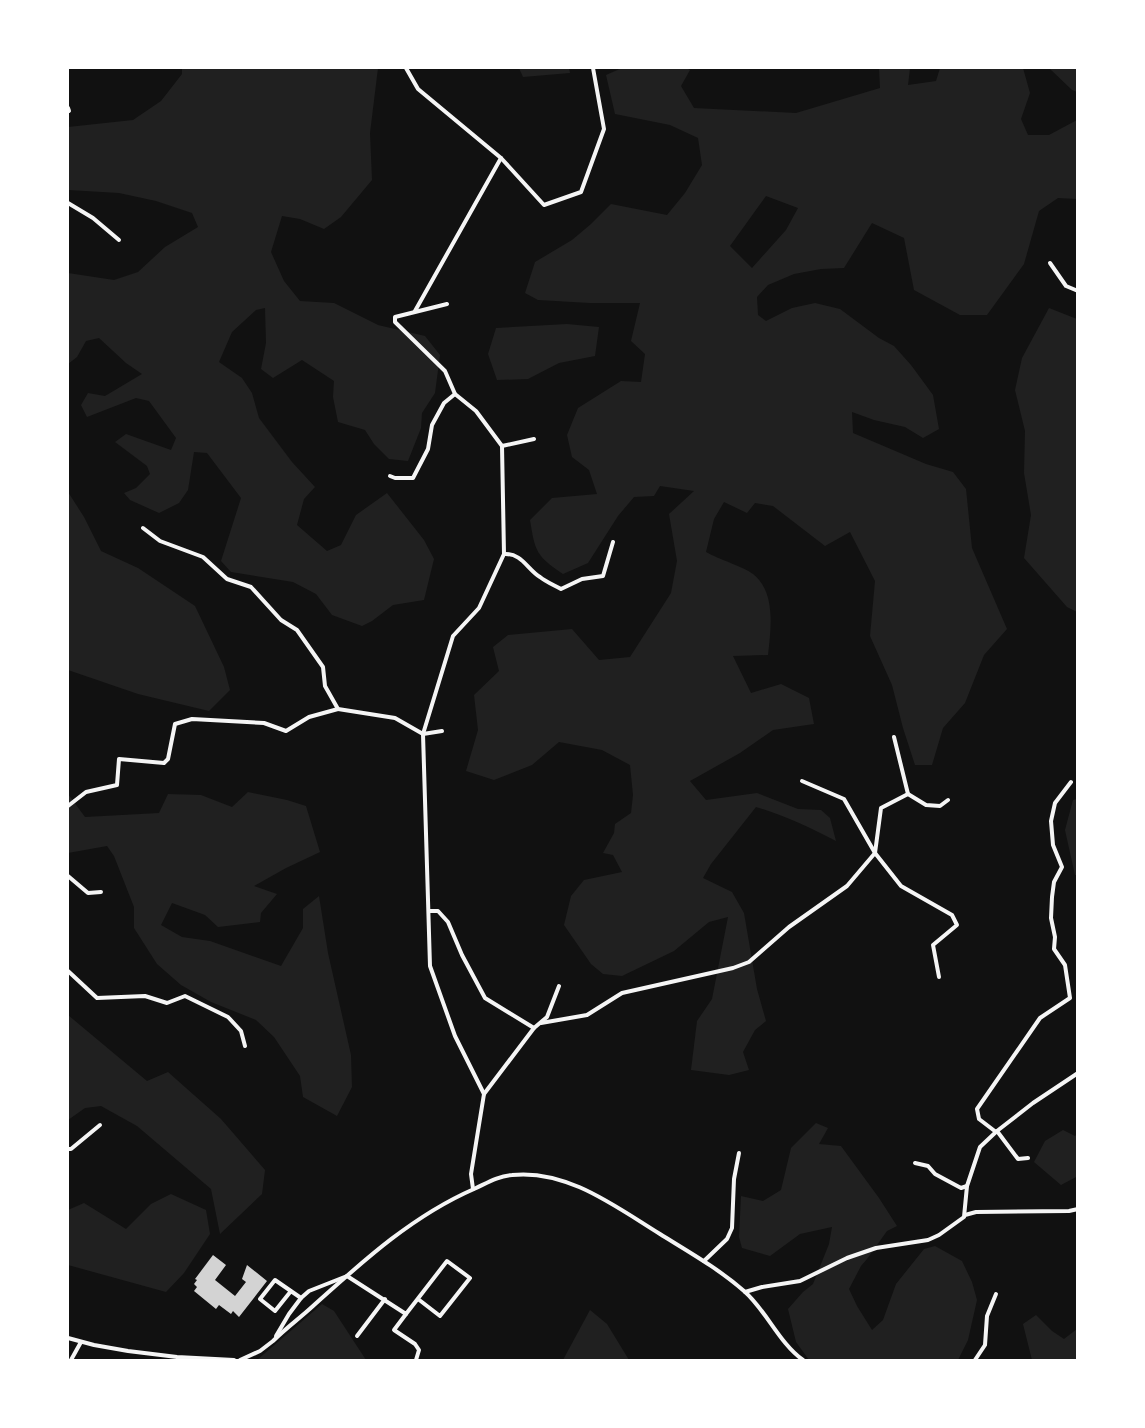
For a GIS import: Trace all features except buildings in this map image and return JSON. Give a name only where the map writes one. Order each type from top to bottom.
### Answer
[{"type":"street","points":[[406,68],[418,90],[501,158],[544,204],[581,192],[604,129],[593,68]]},
{"type":"street","points":[[415,312],[501,158]]},
{"type":"street","points":[[68,203],[93,218],[119,240]]},
{"type":"street","points":[[1050,263],[1066,286],[1078,291]]},
{"type":"street","points":[[448,304],[395,317],[395,322],[445,371],[455,394],[476,411],[502,446],[504,554],[478,608],[453,636],[423,734],[430,966],[455,1036],[484,1094]]},
{"type":"street","points":[[390,476],[395,478],[413,478],[428,450],[432,426],[444,403],[455,394]]},
{"type":"street","points":[[502,446],[534,439]]},
{"type":"street","points":[[143,528],[160,541],[203,557],[227,579],[251,587],[281,620],[297,630],[323,667],[325,686],[338,709]]},
{"type":"street","points":[[504,554],[510,554],[522,559],[539,577],[562,589],[582,579],[603,576],[613,542]]},
{"type":"street","points":[[68,806],[86,792],[117,785],[119,759],[164,763],[168,759],[175,724],[192,719],[264,723],[286,731],[308,717],[338,709],[395,718],[423,734],[442,732]]},
{"type":"street","points":[[894,737],[908,794],[926,805],[940,806],[948,800]]},
{"type":"street","points":[[802,781],[844,799],[874,853],[901,886],[952,915],[957,925],[933,946],[939,977]]},
{"type":"street","points":[[1028,1158],[1018,1159],[996,1132],[980,1119],[978,1109],[1040,1018],[1070,998],[1065,966],[1054,949],[1055,937],[1051,918],[1052,897],[1054,882],[1062,866],[1053,845],[1051,821],[1055,802],[1071,782]]},
{"type":"street","points":[[542,1023],[587,1015],[622,993],[733,968],[749,962],[790,927],[847,886],[874,853],[882,808],[908,794]]},
{"type":"street","points":[[68,876],[88,893],[101,892]]},
{"type":"street","points":[[429,911],[438,912],[448,922],[462,955],[485,998],[534,1028]]},
{"type":"street","points":[[68,971],[98,998],[145,996],[167,1003],[185,996],[228,1017],[241,1031],[244,1046]]},
{"type":"street","points":[[473,1189],[471,1174],[484,1094],[534,1028],[547,1017],[559,986]]},
{"type":"street","points":[[965,1215],[967,1186],[980,1147],[1033,1102],[1078,1073]]},
{"type":"street","points":[[68,1149],[71,1149],[100,1125]]},
{"type":"street","points":[[704,1261],[727,1239],[732,1228],[734,1179],[739,1153]]},
{"type":"street","points":[[915,1163],[928,1166],[935,1174],[961,1188],[967,1186]]},
{"type":"street","points":[[240,1360],[260,1351],[389,1240],[431,1212],[473,1189],[501,1176],[514,1174],[535,1175],[574,1185],[594,1194],[704,1261],[745,1292],[780,1337],[802,1360]]},
{"type":"street","points":[[745,1292],[762,1286],[800,1280],[847,1258],[876,1248],[928,1240],[939,1235],[965,1215],[976,1212],[1069,1211],[1078,1208]]},
{"type":"street","points":[[416,1360],[419,1350],[415,1344],[394,1330],[447,1261],[470,1278],[440,1316],[418,1299]]},
{"type":"street","points":[[273,1340],[300,1298],[309,1291],[347,1276]]},
{"type":"street","points":[[347,1276],[406,1314]]},
{"type":"street","points":[[291,1291],[275,1311],[260,1299],[275,1280],[291,1291],[300,1298]]},
{"type":"street","points":[[975,1360],[985,1345],[987,1316],[996,1294]]},
{"type":"street","points":[[357,1336],[385,1299]]},
{"type":"street","points":[[68,1338],[177,1359],[234,1360]]},
{"type":"street","points":[[71,1360],[81,1342]]},
{"type":"shaded area","points":[[182,68],[378,68],[370,133],[372,180],[341,217],[324,229],[300,219],[282,216],[271,252],[284,281],[300,301],[334,303],[378,325],[425,336],[440,355],[435,393],[422,413],[421,428],[408,461],[389,459],[374,444],[365,430],[338,422],[333,397],[334,381],[302,360],[273,378],[261,369],[266,343],[265,308],[256,310],[232,332],[219,362],[242,378],[252,393],[259,418],[292,462],[315,487],[304,499],[297,525],[327,551],[341,545],[356,515],[387,493],[424,540],[434,559],[424,600],[393,605],[362,626],[332,615],[316,594],[293,582],[231,572],[221,561],[241,498],[207,453],[194,452],[188,490],[179,503],[159,513],[130,500],[124,493],[136,488],[150,474],[147,466],[115,442],[126,434],[171,450],[176,438],[149,401],[136,398],[87,417],[81,405],[88,393],[105,396],[142,374],[126,363],[99,338],[86,341],[77,357],[68,364],[68,273],[114,280],[138,272],[165,247],[198,227],[192,213],[156,201],[119,193],[68,190],[68,127],[133,120],[161,101],[182,74]]},
{"type":"shaded area","points":[[519,68],[569,68],[570,73],[523,77]]},
{"type":"shaded area","points":[[622,68],[686,68],[690,70],[681,86],[694,108],[796,113],[880,88],[879,68],[910,68],[908,85],[936,81],[940,68],[1023,68],[1030,93],[1021,119],[1028,135],[1049,135],[1077,120],[1077,199],[1058,198],[1039,211],[1024,264],[987,315],[960,315],[914,290],[904,238],[872,223],[844,268],[821,269],[794,274],[768,285],[757,297],[758,315],[766,321],[792,308],[815,303],[840,309],[879,338],[894,346],[911,365],[933,395],[939,429],[923,438],[905,427],[874,420],[852,412],[853,433],[926,464],[953,472],[966,489],[972,548],[1007,629],[984,655],[965,703],[943,728],[932,765],[915,765],[892,685],[870,636],[875,581],[850,532],[825,546],[773,506],[755,503],[747,513],[724,502],[714,519],[706,552],[753,574],[765,590],[769,600],[771,622],[768,655],[733,656],[751,693],[781,684],[809,698],[814,724],[773,730],[740,753],[690,781],[706,800],[757,793],[798,809],[821,810],[830,818],[836,841],[797,822],[756,807],[711,864],[703,878],[732,892],[744,913],[757,989],[766,1021],[755,1030],[743,1052],[749,1070],[729,1075],[691,1070],[697,1021],[712,999],[728,917],[709,922],[674,951],[622,976],[603,974],[591,964],[564,925],[571,896],[584,880],[622,872],[613,855],[603,853],[614,833],[615,824],[631,813],[633,795],[630,765],[602,750],[559,742],[532,765],[494,780],[466,771],[478,730],[474,695],[499,671],[493,647],[508,635],[572,629],[599,660],[630,657],[671,593],[677,561],[669,514],[694,491],[660,486],[654,496],[634,497],[618,516],[588,563],[563,574],[542,557],[533,539],[530,520],[552,498],[597,494],[589,470],[572,457],[567,435],[578,408],[621,381],[641,382],[645,354],[631,341],[640,303],[538,300],[525,293],[535,262],[572,240],[611,204],[667,215],[685,193],[702,165],[698,138],[670,125],[615,114],[606,75]],"holes":[[[766,196],[798,208],[786,230],[752,268],[730,246]]]},
{"type":"shaded area","points":[[1049,68],[1077,68],[1077,92],[1072,90]]},
{"type":"shaded area","points":[[1049,308],[1077,319],[1077,612],[1067,607],[1024,558],[1031,515],[1024,473],[1025,431],[1015,390],[1022,358]]},
{"type":"shaded area","points":[[567,324],[599,327],[595,356],[559,363],[528,379],[497,380],[488,354],[496,328]]},
{"type":"shaded area","points":[[68,492],[84,517],[101,551],[138,568],[195,606],[224,667],[230,690],[209,711],[138,694],[68,670]]},
{"type":"shaded area","points":[[248,792],[306,806],[320,852],[254,886],[277,894],[261,913],[260,922],[218,927],[205,915],[172,903],[161,925],[182,937],[210,941],[281,966],[303,928],[303,909],[319,896],[328,953],[351,1055],[352,1087],[337,1116],[303,1097],[300,1076],[274,1037],[256,1020],[211,1002],[181,985],[157,964],[134,928],[134,907],[114,856],[107,846],[68,853],[68,794],[85,817],[159,813],[168,794],[201,795],[232,807]]},
{"type":"shaded area","points":[[1078,799],[1077,875],[1075,875],[1065,830],[1073,800]]},
{"type":"shaded area","points":[[68,1015],[147,1081],[168,1072],[221,1119],[265,1170],[262,1194],[220,1234],[211,1189],[137,1126],[101,1106],[85,1108],[68,1120]]},
{"type":"shaded area","points":[[816,1123],[828,1128],[819,1144],[841,1146],[897,1226],[887,1231],[861,1266],[849,1289],[857,1306],[872,1330],[883,1320],[896,1284],[924,1249],[935,1246],[962,1261],[972,1282],[977,1300],[968,1340],[958,1360],[809,1360],[796,1342],[788,1309],[813,1284],[829,1244],[832,1227],[800,1234],[770,1256],[742,1248],[739,1237],[741,1196],[763,1201],[781,1190],[791,1148]]},
{"type":"shaded area","points":[[1063,1130],[1075,1136],[1077,1134],[1078,1176],[1061,1185],[1034,1162],[1045,1141]]},
{"type":"shaded area","points":[[171,1194],[206,1210],[210,1234],[184,1273],[166,1292],[68,1265],[68,1210],[84,1203],[126,1229],[151,1204]]},
{"type":"shaded area","points":[[322,1304],[334,1311],[366,1360],[257,1360]]},
{"type":"shaded area","points":[[590,1310],[607,1324],[629,1360],[563,1360]]},
{"type":"shaded area","points":[[1036,1315],[1052,1331],[1064,1339],[1077,1329],[1077,1360],[1032,1360],[1023,1324]]}]
